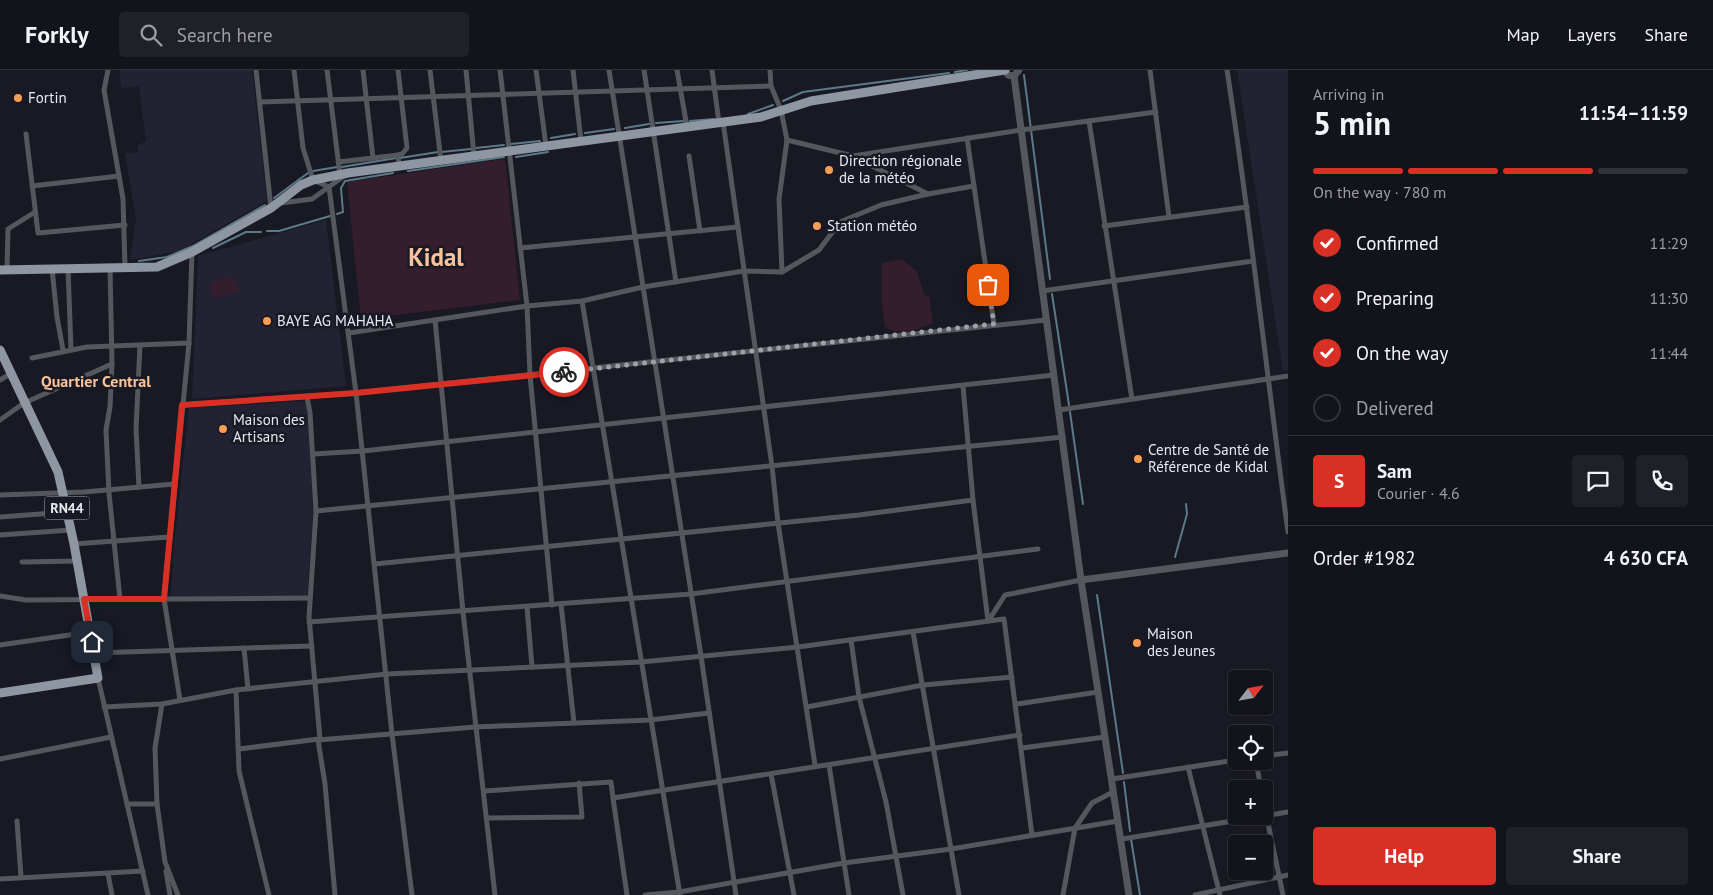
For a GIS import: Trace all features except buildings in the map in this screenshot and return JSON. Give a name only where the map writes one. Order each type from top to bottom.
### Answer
[{"type":"main road","points":[[3,269],[157,267],[192,252],[281,203],[301,185],[313,180],[399,166],[761,117],[811,101],[953,80],[1006,70]]},
{"type":"main road","name":"RN44","points":[[0,350],[24,403],[35,420],[58,472],[78,562],[98,678]]},
{"type":"main road","points":[[0,693],[98,678]]},
{"type":"street","points":[[108,70],[104,90],[119,176],[124,225],[125,267]]},
{"type":"street","points":[[256,70],[271,208]]},
{"type":"street","points":[[294,70],[303,148],[313,180],[329,187]]},
{"type":"street","points":[[281,203],[312,200],[344,174],[338,162],[328,70]]},
{"type":"street","points":[[363,70],[372,158]]},
{"type":"street","points":[[338,162],[398,155],[402,154],[407,148],[398,70]]},
{"type":"street","points":[[430,70],[441,161]]},
{"type":"street","points":[[466,70],[474,156]]},
{"type":"street","points":[[500,70],[527,306],[530,375],[552,605]]},
{"type":"street","points":[[536,70],[546,146]]},
{"type":"street","points":[[573,70],[581,141]]},
{"type":"street","points":[[609,70],[701,656],[736,895]]},
{"type":"street","points":[[644,70],[676,282]]},
{"type":"street","points":[[677,70],[687,126]]},
{"type":"street","points":[[712,70],[738,228],[764,407],[778,523],[816,766]]},
{"type":"street","points":[[770,70],[771,86],[781,110],[787,140],[779,199],[782,272]]},
{"type":"street","points":[[952,70],[953,80]]},
{"type":"street","points":[[1006,70],[1008,75],[1014,76]]},
{"type":"street","points":[[1019,70],[1014,76],[1020,130],[1081,580],[1122,839],[1129,895]]},
{"type":"street","points":[[1150,70],[1169,217]]},
{"type":"street","points":[[1227,70],[1288,532]]},
{"type":"street","points":[[260,102],[771,86]]},
{"type":"street","points":[[853,156],[1020,130],[1156,112]]},
{"type":"street","points":[[1089,121],[1132,399]]},
{"type":"street","points":[[26,134],[38,233],[124,225]]},
{"type":"street","points":[[967,138],[994,324]]},
{"type":"street","points":[[787,140],[853,156],[928,194]]},
{"type":"street","points":[[398,155],[399,166]]},
{"type":"street","points":[[689,156],[700,231]]},
{"type":"street","points":[[32,186],[119,176]]},
{"type":"street","points":[[349,333],[527,306],[582,301],[643,287],[744,271],[782,272],[819,250],[840,222],[881,205],[974,186]]},
{"type":"street","points":[[329,187],[363,450],[382,619],[392,734],[412,895]]},
{"type":"street","points":[[1104,226],[1246,207]]},
{"type":"street","points":[[3,269],[8,229],[35,212]]},
{"type":"street","points":[[520,248],[738,228]]},
{"type":"street","points":[[180,700],[164,599],[189,343],[192,252]]},
{"type":"street","points":[[1042,291],[1253,261]]},
{"type":"street","points":[[110,267],[110,346],[112,364],[110,407],[106,430],[120,599]]},
{"type":"street","points":[[52,268],[57,317],[63,350]]},
{"type":"street","points":[[68,268],[71,349]]},
{"type":"street","points":[[582,301],[632,599],[650,720],[664,791],[679,893]]},
{"type":"street","points":[[435,320],[443,384],[463,612],[495,895]]},
{"type":"street","points":[[182,405],[356,393],[1046,320]]},
{"type":"street","points":[[32,358],[71,349],[189,343]]},
{"type":"street","points":[[139,487],[136,429],[140,345]]},
{"type":"street","points":[[0,420],[24,403],[112,364]]},
{"type":"street","points":[[0,380],[10,374]]},
{"type":"street","points":[[313,454],[1054,376]]},
{"type":"street","points":[[1059,410],[1288,376]]},
{"type":"street","points":[[963,386],[988,621]]},
{"type":"street","points":[[307,397],[316,511],[309,622],[335,895]]},
{"type":"street","points":[[316,511],[1063,437]]},
{"type":"street","points":[[0,495],[110,490],[174,484]]},
{"type":"street","points":[[376,564],[778,523],[974,500]]},
{"type":"street","points":[[0,517],[67,512]]},
{"type":"street","points":[[0,535],[71,530]]},
{"type":"street","points":[[74,544],[115,539],[169,537]]},
{"type":"street","points":[[309,622],[382,619],[691,594],[981,558],[1038,549]]},
{"type":"street","points":[[988,621],[1005,595],[1081,580],[1288,553]]},
{"type":"street","points":[[22,562],[78,562]]},
{"type":"street","points":[[0,596],[26,600],[310,598]]},
{"type":"street","points":[[560,604],[569,665],[574,722]]},
{"type":"street","points":[[527,607],[532,667]]},
{"type":"street","points":[[104,708],[162,704],[236,690],[315,680],[387,674],[641,662],[798,647],[1004,619],[1017,704],[1032,836]]},
{"type":"street","points":[[0,645],[90,632]]},
{"type":"street","points":[[913,632],[935,748],[959,895]]},
{"type":"street","points":[[851,640],[859,698],[897,857],[903,895]]},
{"type":"street","points":[[94,653],[312,646]]},
{"type":"street","points":[[244,648],[248,689]]},
{"type":"street","points":[[807,707],[922,686],[1012,677]]},
{"type":"street","points":[[98,678],[148,895]]},
{"type":"street","points":[[236,690],[239,772],[269,895]]},
{"type":"street","points":[[1017,704],[1098,692]]},
{"type":"street","points":[[162,704],[155,748],[157,804],[170,895]]},
{"type":"street","points":[[239,749],[319,739],[475,727],[650,720],[709,713]]},
{"type":"street","points":[[613,798],[1020,735]]},
{"type":"street","points":[[0,759],[111,737]]},
{"type":"street","points":[[1022,748],[1105,738]]},
{"type":"street","points":[[1273,755],[1288,753]]},
{"type":"street","points":[[1112,779],[1228,761]]},
{"type":"street","points":[[829,765],[849,895]]},
{"type":"street","points":[[1188,768],[1204,826],[1219,893]]},
{"type":"street","points":[[771,774],[794,895]]},
{"type":"street","points":[[484,791],[611,782],[627,895]]},
{"type":"street","points":[[487,818],[582,816],[579,783]]},
{"type":"street","points":[[1063,895],[1075,828],[1092,802],[1114,792]]},
{"type":"street","points":[[127,804],[157,804]]},
{"type":"street","points":[[1273,815],[1288,812]]},
{"type":"street","points":[[18,821],[21,877]]},
{"type":"street","points":[[645,895],[679,893],[790,872],[951,849],[1118,821]]},
{"type":"street","points":[[1122,839],[1228,822]]},
{"type":"street","points":[[1268,825],[1283,895]]},
{"type":"street","points":[[165,862],[178,895]]},
{"type":"street","points":[[0,879],[143,871]]},
{"type":"street","points":[[108,874],[112,895]]},
{"type":"street","points":[[1195,895],[1219,893],[1288,874]]},
{"type":"shaded area","points":[[119,70],[252,70],[267,201],[179,251],[130,260],[136,219],[125,153],[138,152],[137,146],[146,141],[139,87],[121,88]]},
{"type":"shaded area","points":[[1237,70],[1288,70],[1288,370],[1283,371]]},
{"type":"shaded area","points":[[505,159],[520,300],[361,319],[347,182]]},
{"type":"shaded area","name":"BAYE AG MAHAHA","points":[[326,220],[346,386],[192,399],[198,256]]},
{"type":"shaded area","points":[[902,259],[917,272],[925,297],[929,296],[933,323],[915,330],[898,332],[885,327],[882,305],[882,263]]},
{"type":"shaded area","points":[[234,276],[239,291],[214,299],[209,283]]},
{"type":"shaded area","points":[[305,401],[309,431],[313,513],[307,596],[171,597],[174,545],[189,408]]},
{"type":"waterway","points":[[955,72],[967,70]]},
{"type":"waterway","points":[[783,101],[803,92],[949,73]]},
{"type":"waterway","points":[[1024,75],[1050,279]]},
{"type":"waterway","points":[[748,114],[773,105]]},
{"type":"waterway","points":[[690,121],[714,119]]},
{"type":"waterway","points":[[656,123],[684,121]]},
{"type":"waterway","points":[[625,128],[649,124]]},
{"type":"waterway","points":[[585,133],[614,129]]},
{"type":"waterway","points":[[551,138],[575,134]]},
{"type":"waterway","points":[[511,144],[540,141]]},
{"type":"waterway","points":[[476,148],[504,145]]},
{"type":"waterway","points":[[441,152],[471,149]]},
{"type":"waterway","points":[[400,158],[438,152]]},
{"type":"waterway","points":[[516,157],[548,152]]},
{"type":"waterway","points":[[408,171],[504,157]]},
{"type":"waterway","points":[[342,167],[396,158]]},
{"type":"waterway","points":[[313,171],[337,167]]},
{"type":"waterway","points":[[274,198],[308,173]]},
{"type":"waterway","points":[[337,214],[343,212],[341,188],[345,181],[393,173]]},
{"type":"waterway","points":[[139,261],[167,257],[193,246],[265,205]]},
{"type":"waterway","points":[[267,231],[279,231],[330,216]]},
{"type":"waterway","points":[[213,248],[246,232],[261,232]]},
{"type":"waterway","points":[[1052,294],[1069,405]]},
{"type":"waterway","points":[[1070,412],[1083,504]]},
{"type":"waterway","points":[[1175,557],[1187,514],[1186,504]]},
{"type":"waterway","points":[[1097,595],[1123,773]]},
{"type":"waterway","points":[[1124,782],[1130,831]]},
{"type":"waterway","points":[[1131,839],[1140,895]]},
{"type":"way so far","points":[[564,372],[994,324],[988,285]]},
{"type":"place","name":"Fortin","points":[[18,98]]},
{"type":"place","name":"Direction régionale de la météo","points":[[829,170]]},
{"type":"place","name":"Station météo","points":[[817,226]]},
{"type":"place","name":"BAYE AG MAHAHA","points":[[267,321]]},
{"type":"place","name":"Maison des Artisans","points":[[223,429]]},
{"type":"place","name":"Centre de Santé de Référence de Kidal","points":[[1138,459]]},
{"type":"place","name":"Maison des Jeunes","points":[[1137,643]]},
{"type":"district","name":"Kidal","points":[[436,257]]},
{"type":"district","name":"Quartier Central","points":[[96,381]]},
{"type":"route","points":[[92,642],[84,599],[164,599],[182,405],[356,393],[564,372]]}]
